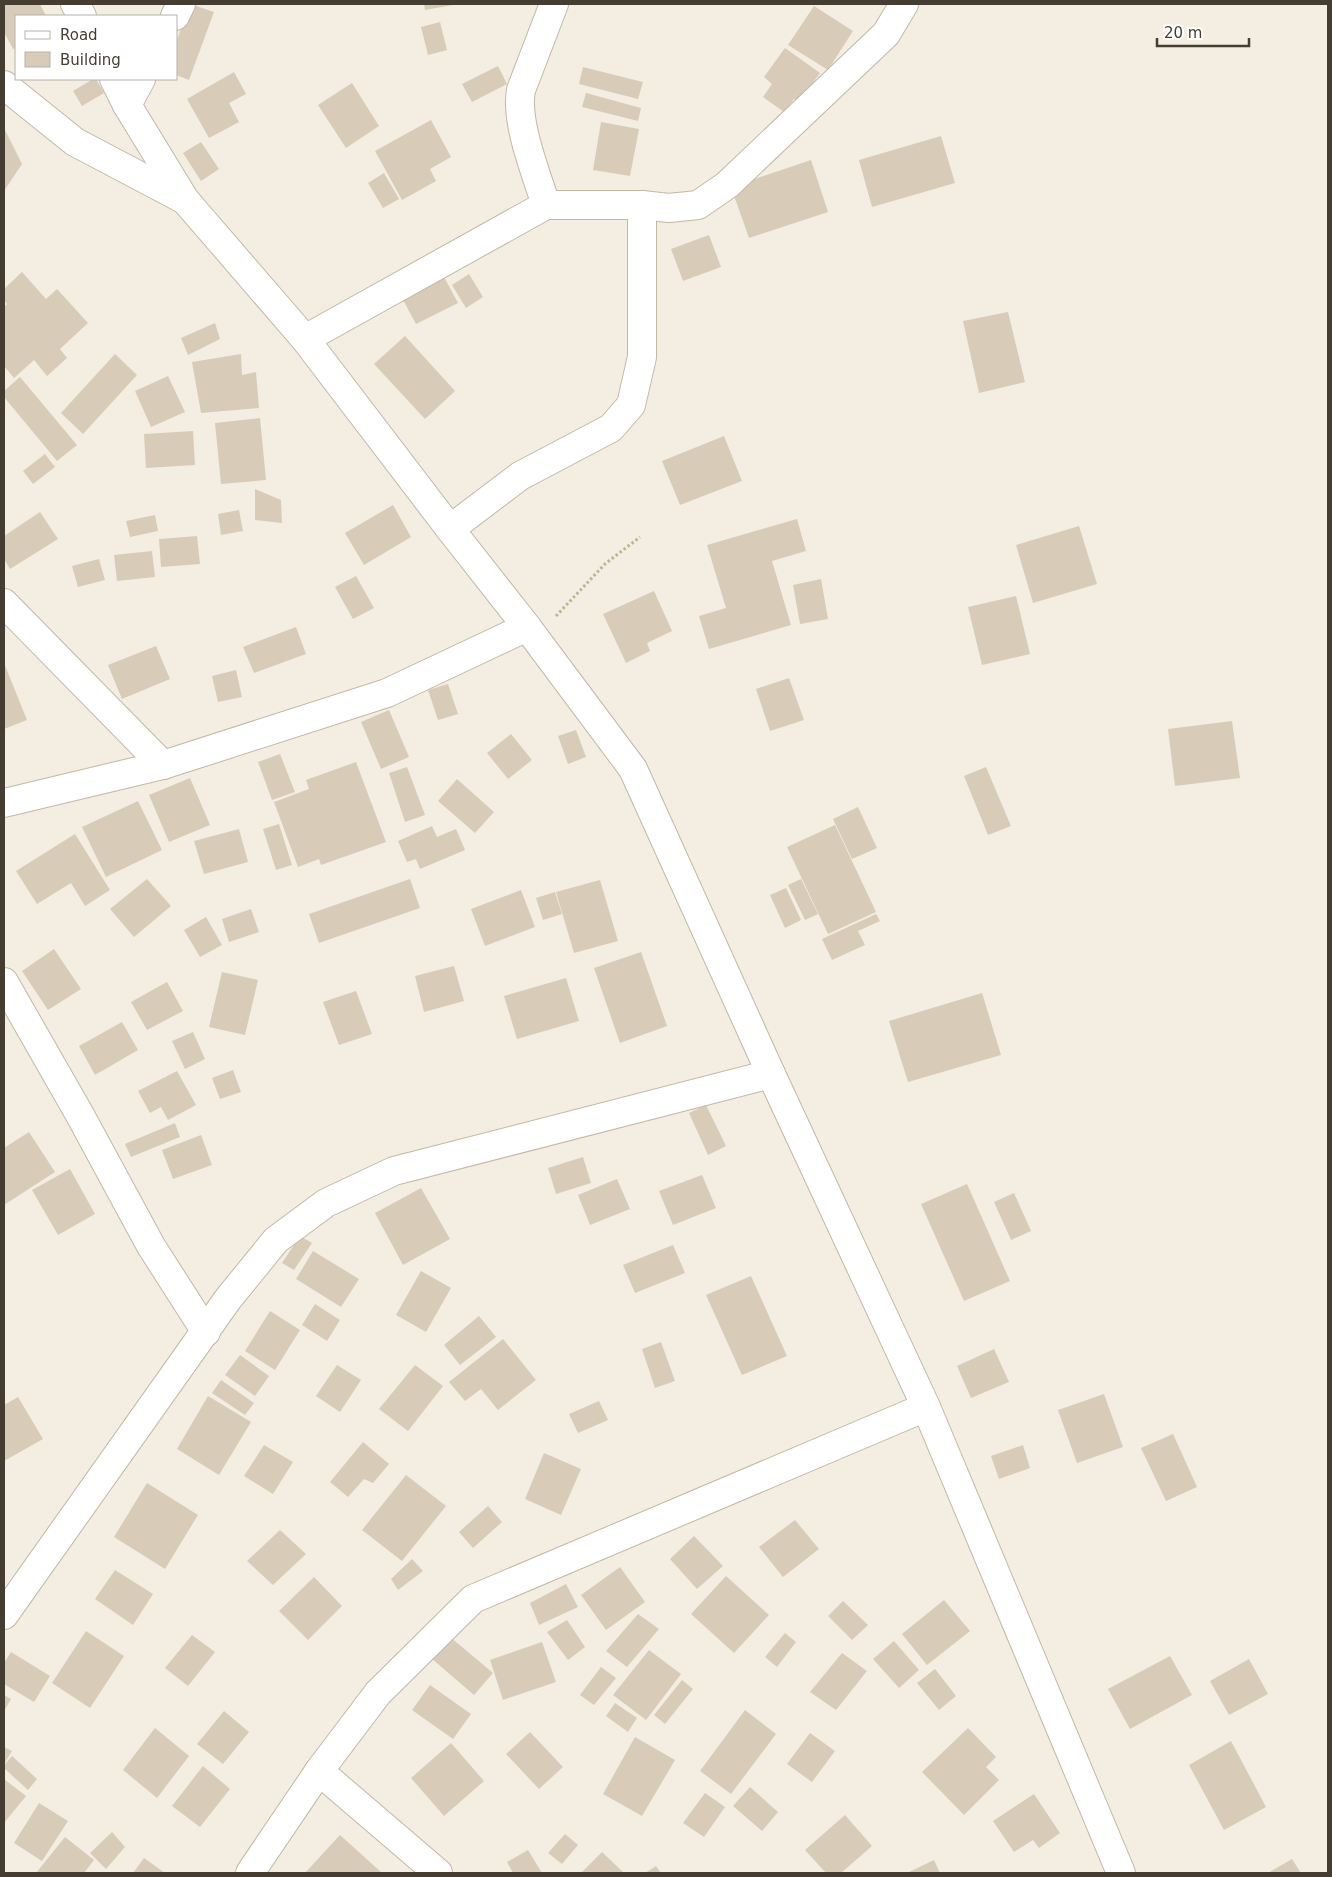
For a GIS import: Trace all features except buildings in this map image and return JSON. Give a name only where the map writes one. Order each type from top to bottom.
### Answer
[{"type":"street","points":[[75,4],[81,15]]},
{"type":"street","points":[[175,15],[181,4]]},
{"type":"street","points":[[546,205],[521,122],[518,104],[521,90],[554,4]]},
{"type":"street","points":[[305,339],[546,205],[642,205],[669,208],[698,205],[727,185],[886,34],[904,4]]},
{"type":"street","points":[[115,80],[185,200],[305,339],[633,768],[771,1074],[926,1408],[1122,1873]]},
{"type":"street","points":[[127,104],[140,80]]},
{"type":"street","points":[[4,85],[75,142],[185,200]]},
{"type":"street","points":[[450,530],[520,476],[611,428],[631,405],[642,357],[642,205]]},
{"type":"street","points":[[4,603],[163,765]]},
{"type":"street","points":[[4,803],[163,765],[387,693],[527,627]]},
{"type":"street","points":[[4,982],[80,1114],[151,1246],[206,1332]]},
{"type":"street","points":[[4,1615],[228,1299],[276,1240],[326,1203],[394,1171],[771,1074]]},
{"type":"street","points":[[250,1873],[319,1771],[378,1693],[473,1599],[926,1408]]},
{"type":"street","points":[[319,1771],[438,1873]]},
{"type":"path","points":[[527,627],[555,616],[605,564],[640,537]]}]
